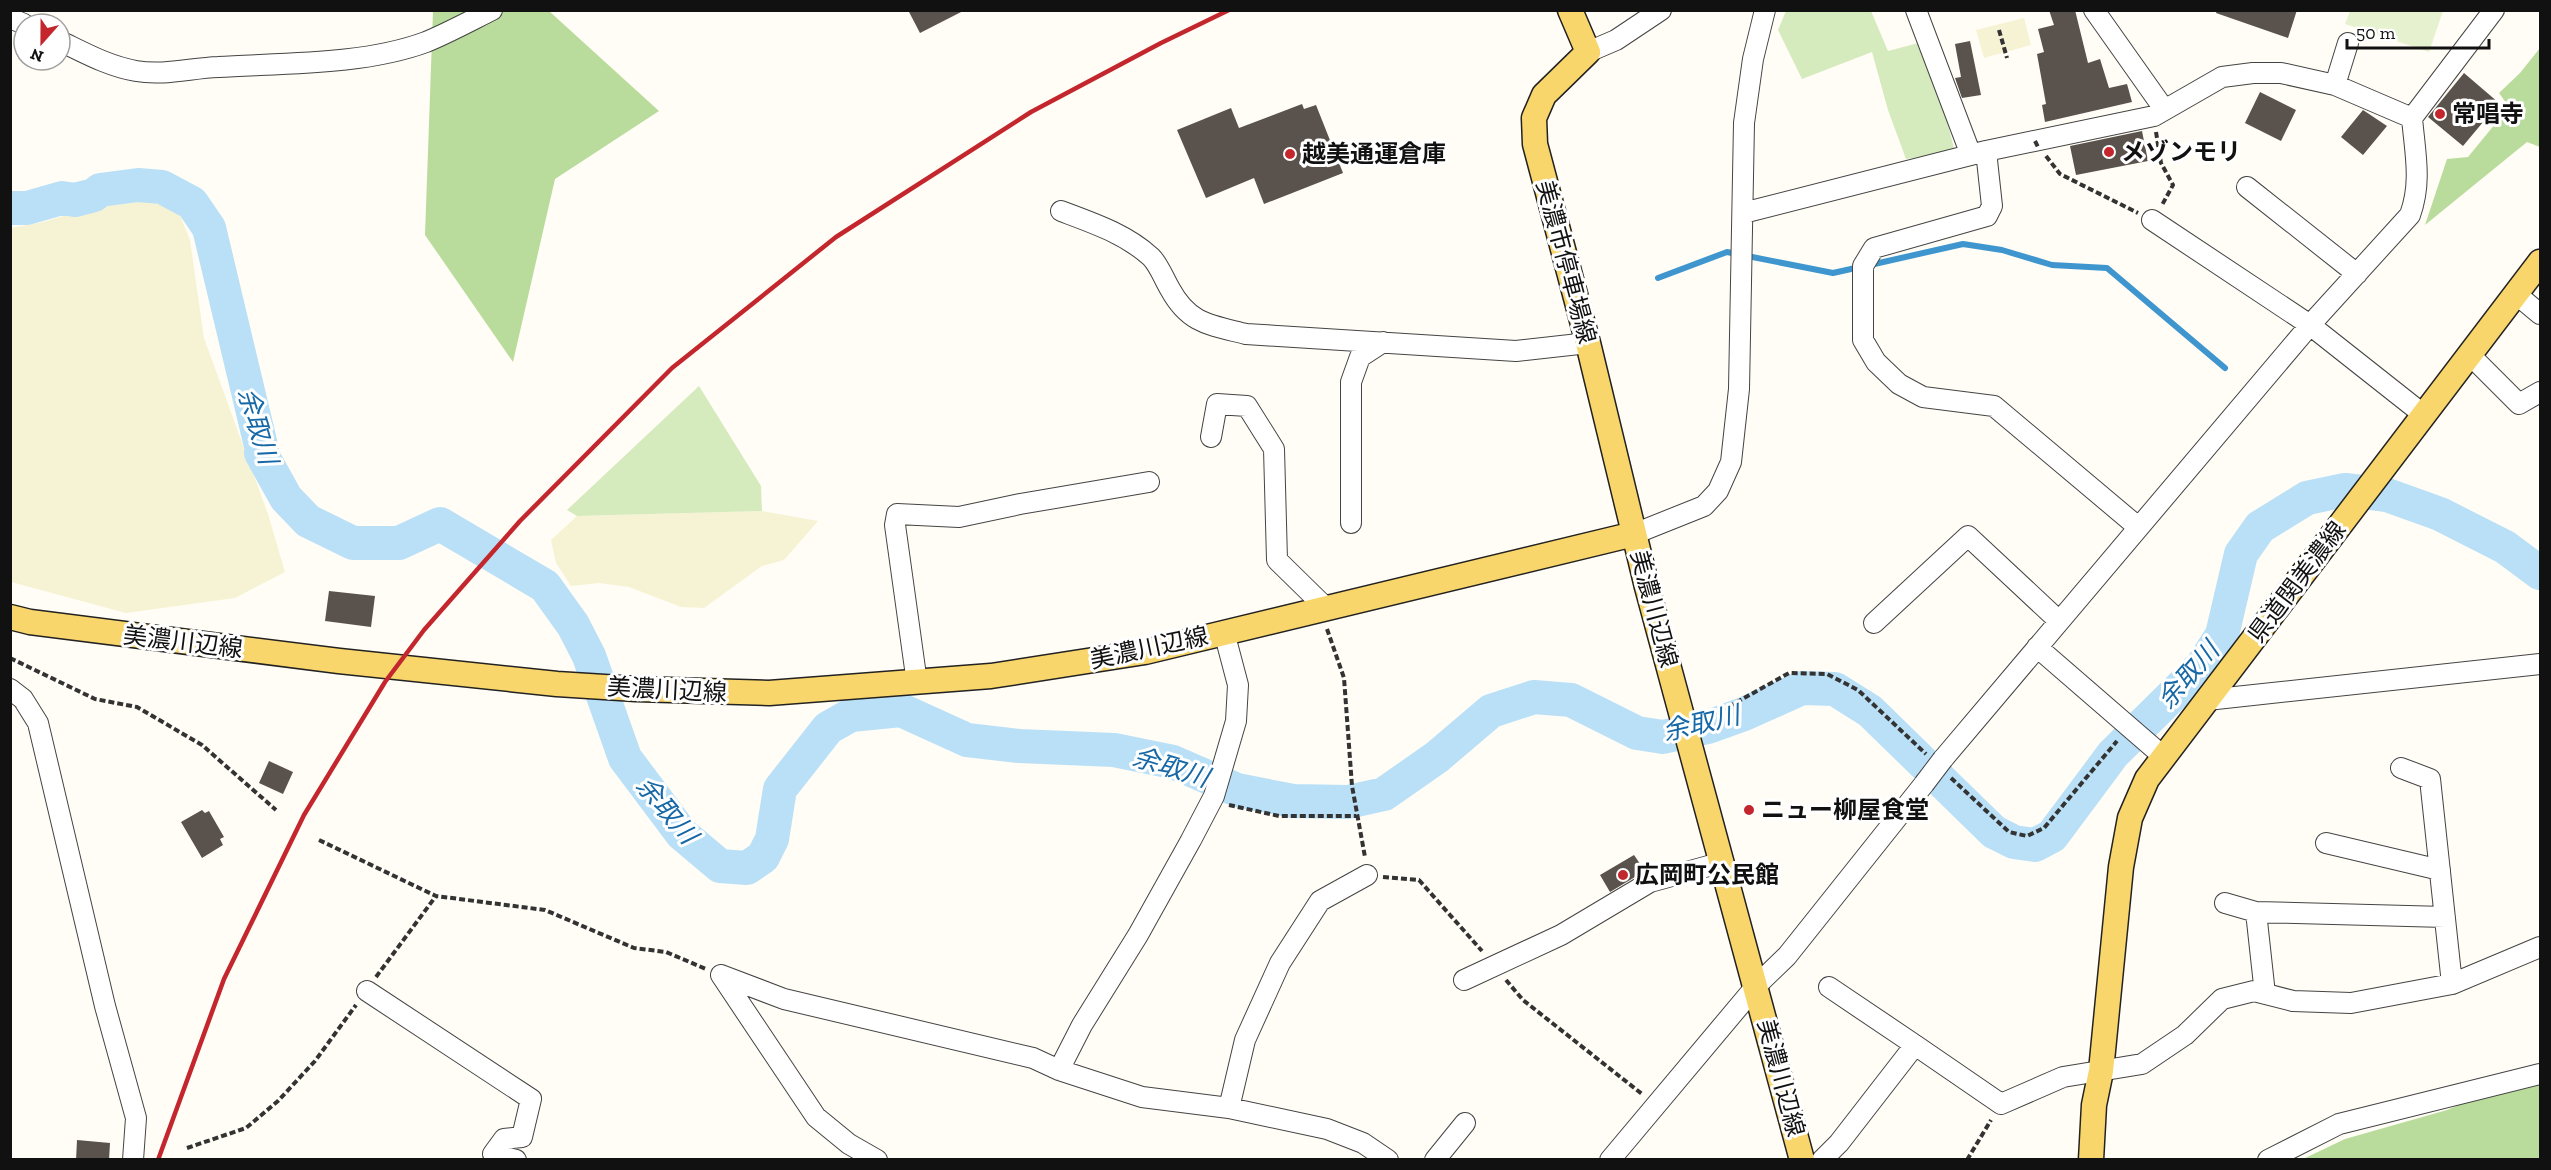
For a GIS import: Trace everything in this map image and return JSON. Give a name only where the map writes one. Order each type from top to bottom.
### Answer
[{"type":"main road","points":[[1570,10],[1588,52]]},
{"type":"main road","name":"美濃市停車場線","points":[[1588,52],[1544,95],[1534,118],[1535,144],[1588,343],[1634,534]]},
{"type":"main road","name":"県道関美濃線","points":[[2091,1160],[2094,1105],[2101,1071],[2121,867],[2130,818],[2147,779],[2541,262]]},
{"type":"main road","name":"美濃川辺線","points":[[10,617],[30,622],[327,660],[557,684],[758,693],[991,676],[1134,654],[1634,534],[1802,1160]]},
{"type":"street","points":[[72,47],[107,64],[138,72],[174,72],[214,67],[336,60],[424,42],[492,10]]},
{"type":"street","points":[[1588,52],[1616,40],[1661,10]]},
{"type":"street","points":[[1634,534],[1704,506],[1726,478],[1734,451],[1739,390],[1746,104],[1765,10]]},
{"type":"street","points":[[1916,10],[1978,153],[1992,206],[1987,216],[1875,248],[1863,273],[1863,340],[1876,362],[1899,384],[1923,397],[1994,406],[2138,527]]},
{"type":"street","points":[[2094,10],[2158,107]]},
{"type":"street","points":[[1615,1158],[1656,1105],[1756,986],[1787,956],[1924,784],[1942,766],[2037,647],[2138,527],[2310,325],[2410,215],[2417,195],[2412,118],[2494,10]]},
{"type":"street","points":[[2335,85],[2348,43]]},
{"type":"street","points":[[1743,213],[2158,107],[2222,77],[2253,73],[2282,73],[2335,85],[2412,118]]},
{"type":"street","points":[[2247,187],[2357,274]]},
{"type":"street","points":[[1061,211],[1131,241],[1153,259],[1180,308],[1204,324],[1245,334],[1516,351],[1588,343]]},
{"type":"street","points":[[2152,220],[2310,325],[2424,415]]},
{"type":"street","points":[[2516,294],[2541,314]]},
{"type":"street","points":[[1351,523],[1351,382],[1360,357],[1383,342]]},
{"type":"street","points":[[2470,355],[2519,404],[2541,392]]},
{"type":"street","points":[[1211,437],[1217,404],[1247,406],[1274,449],[1276,560],[1324,610]]},
{"type":"street","points":[[917,682],[895,525],[897,514],[959,517],[1149,482]]},
{"type":"street","points":[[1874,623],[1968,536],[2059,621]]},
{"type":"street","points":[[1059,1070],[1082,1025],[1148,916],[1213,797],[1224,767],[1236,721],[1238,685],[1224,632]]},
{"type":"street","points":[[2037,647],[2163,756]]},
{"type":"street","points":[[2207,700],[2541,664]]},
{"type":"street","points":[[10,688],[23,699],[38,723],[102,995],[136,1118],[133,1160]]},
{"type":"street","points":[[2401,768],[2430,779],[2452,984]]},
{"type":"street","points":[[2326,843],[2440,870]]},
{"type":"street","points":[[1464,980],[1561,935],[1650,882],[1723,862]]},
{"type":"street","points":[[1229,1108],[1245,1040],[1280,963],[1320,902],[1367,875]]},
{"type":"street","points":[[2225,903],[2256,912],[2445,917]]},
{"type":"street","points":[[2256,912],[2265,994]]},
{"type":"street","points":[[1829,987],[2001,1104],[2063,1077],[2142,1064],[2185,1035],[2222,999],[2254,991],[2293,1001],[2350,1003],[2452,984],[2541,947]]},
{"type":"street","points":[[721,975],[784,999],[1033,1059],[1059,1070],[1142,1097],[1229,1108],[1328,1129],[1363,1143],[1388,1160]]},
{"type":"street","points":[[721,975],[816,1117],[849,1144],[877,1160]]},
{"type":"street","points":[[367,991],[531,1099],[522,1137],[504,1139],[493,1157],[516,1160]]},
{"type":"street","points":[[1822,1160],[1839,1143],[1915,1045]]},
{"type":"street","points":[[2268,1160],[2339,1124],[2541,1074]]},
{"type":"street","points":[[1435,1160],[1465,1123]]},
{"type":"path","points":[[1999,30],[2007,58]]},
{"type":"path","points":[[2035,141],[2060,174],[2152,220],[2174,186],[2161,162],[2158,107]]},
{"type":"path","points":[[1324,610],[1344,678],[1352,786],[1367,875],[1419,880],[1523,1000],[1656,1105]]},
{"type":"path","points":[[10,658],[95,699],[137,707],[146,712],[202,745],[276,810]]},
{"type":"path","points":[[1684,719],[1721,711],[1789,673],[1827,674],[1858,690],[1942,766],[2008,832],[2027,836],[2044,828],[2130,728]]},
{"type":"path","points":[[1213,797],[1234,807],[1279,816],[1356,815]]},
{"type":"path","points":[[319,840],[436,896],[545,910],[634,948],[666,952],[721,975]]},
{"type":"path","points":[[187,1148],[246,1128],[278,1101],[315,1061],[436,896]]},
{"type":"path","points":[[1967,1160],[2001,1104]]},
{"type":"shaded area","points":[[2024,18],[2031,45],[1984,58],[1976,30]]},
{"type":"shaded area","points":[[160,199],[178,210],[190,240],[204,338],[268,514],[285,572],[235,598],[126,613],[11,582],[11,228],[43,222],[95,207]]},
{"type":"shaded area","points":[[762,511],[818,521],[784,560],[762,566],[704,608],[681,607],[629,587],[599,583],[571,586],[556,563],[551,540],[577,516]]},
{"type":"green space","points":[[2350,10],[2443,11],[2429,52],[2345,24]]},
{"type":"green space","points":[[433,11],[549,11],[659,111],[555,179],[513,362],[425,235]]},
{"type":"green space","points":[[1786,11],[1871,11],[1888,51],[1926,41],[1955,152],[1906,159],[1888,110],[1872,52],[1802,79],[1778,30]]},
{"type":"green space","points":[[2540,48],[2540,147],[2527,142],[2425,225],[2447,159],[2468,157],[2509,107],[2499,93],[2520,73]]},
{"type":"green space","points":[[699,386],[761,486],[762,511],[577,516],[567,510]]},
{"type":"green space","points":[[2540,1070],[2540,1159],[2301,1160],[2345,1139],[2447,1110]]},
{"type":"building","points":[[908,10],[965,10],[920,33]]},
{"type":"building","points":[[2049,10],[2075,10],[2088,63],[2100,59],[2109,88],[2127,84],[2132,102],[2045,122],[2042,105],[2046,104],[2037,54],[2044,52],[2038,29],[2054,25]]},
{"type":"building","points":[[2217,10],[2297,10],[2288,38],[2216,13]]},
{"type":"building","points":[[1970,41],[1981,95],[1962,98],[1955,78],[1961,77],[1955,44]]},
{"type":"building","points":[[2464,73],[2499,103],[2463,146],[2428,117]]},
{"type":"building","points":[[2260,92],[2296,110],[2281,141],[2245,123]]},
{"type":"building","points":[[1302,104],[1304,109],[1316,105],[1343,173],[1264,204],[1254,178],[1206,198],[1177,130],[1231,108],[1239,128]]},
{"type":"building","points":[[2363,110],[2387,126],[2363,155],[2341,137]]},
{"type":"building","name":"メゾンモリ","points":[[2142,131],[2148,161],[2076,175],[2070,146]]},
{"type":"building","points":[[329,591],[375,596],[371,627],[325,621]]},
{"type":"building","points":[[269,761],[293,772],[283,794],[259,783]]},
{"type":"building","points":[[202,810],[205,813],[209,811],[224,837],[220,839],[223,845],[202,858],[181,822]]},
{"type":"building","name":"広岡町公民館","points":[[1634,855],[1645,871],[1610,892],[1600,875]]},
{"type":"building","points":[[77,1140],[110,1143],[109,1160],[76,1160]]},
{"type":"waterway","name":"余取川","points":[[10,208],[27,208],[62,198],[75,200],[94,195],[100,190],[138,185],[162,187],[192,203],[209,228],[261,453],[286,498],[308,521],[353,543],[399,543],[440,524],[545,586],[573,625],[589,656],[625,758],[682,834],[720,866],[747,868],[763,857],[772,839],[780,789],[828,728],[851,715],[901,710],[967,740],[1019,746],[1114,750],[1173,762],[1237,790],[1293,801],[1348,802],[1384,794],[1437,757],[1491,711],[1534,697],[1571,700],[1637,733],[1663,737],[1708,727],[1802,688],[1835,689],[1870,711],[1994,832],[2014,842],[2035,845],[2052,836],[2113,754],[2202,666],[2222,635],[2241,554],[2260,527],[2307,498],[2345,490],[2387,495],[2440,514],[2505,547],[2540,573]]},
{"type":"waterway","points":[[1870,265],[1963,244],[2002,250],[2052,265],[2107,268],[2225,368]]},
{"type":"waterway","points":[[1658,278],[1727,252],[1833,273],[1860,267]]},
{"type":"railway","points":[[158,1160],[224,979],[304,815],[385,682],[424,630],[520,521],[672,368],[836,237],[1031,112],[1161,43],[1229,10]]},
{"type":"place","name":"常唱寺","points":[[2440,114]]},
{"type":"place","name":"メゾンモリ","points":[[2109,152]]},
{"type":"place","name":"越美通運倉庫","points":[[1290,154]]},
{"type":"place","name":"ニュー柳屋食堂","points":[[1749,810]]},
{"type":"place","name":"広岡町公民館","points":[[1623,875]]}]
